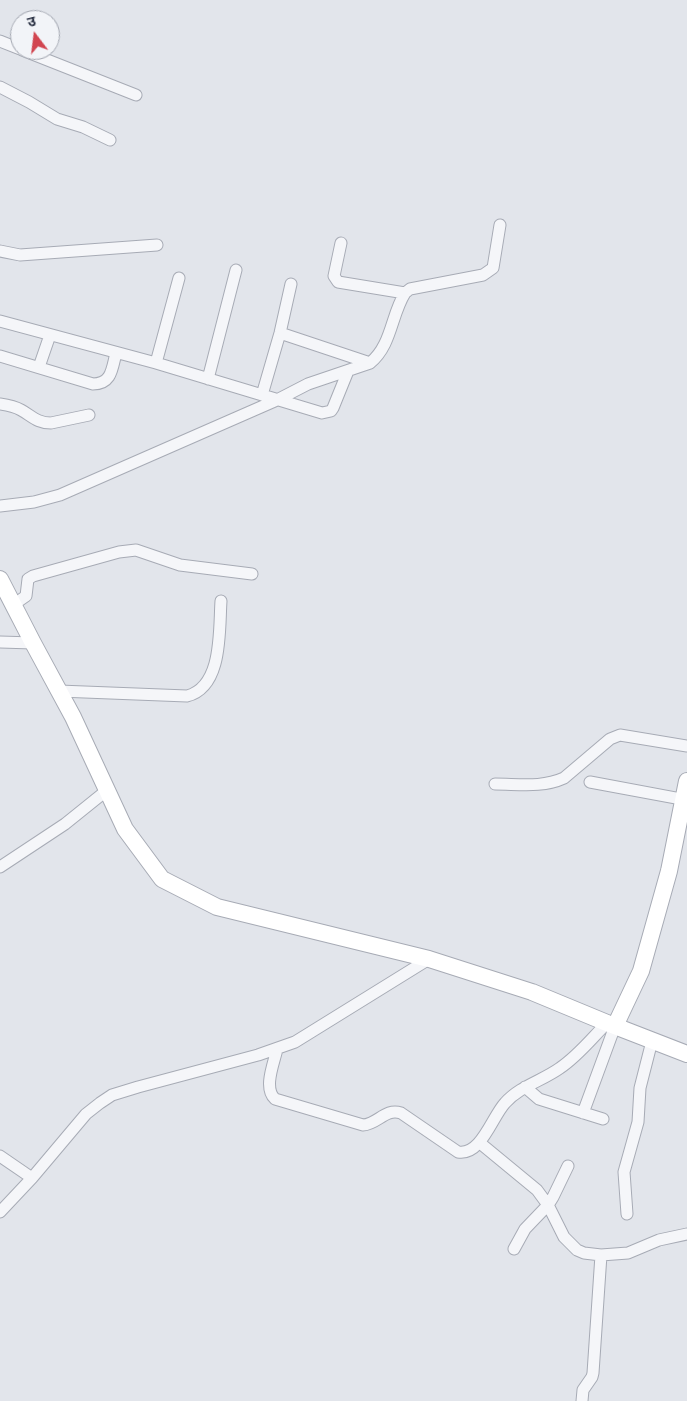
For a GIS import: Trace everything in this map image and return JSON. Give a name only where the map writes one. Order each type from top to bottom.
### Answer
[{"type":"street","points":[[47,60],[136,95]]},
{"type":"street","points":[[0,87],[57,119],[83,127],[110,140]]},
{"type":"street","points":[[341,243],[335,279],[342,283],[405,292],[410,289],[483,275],[489,272],[493,268],[500,225]]},
{"type":"street","points":[[0,251],[11,254],[30,254],[157,245]]},
{"type":"street","points":[[208,379],[236,270]]},
{"type":"street","points":[[156,363],[179,278]]},
{"type":"street","points":[[262,395],[280,333],[291,284]]},
{"type":"street","points":[[0,506],[34,502],[60,495],[277,400],[308,384],[370,363],[376,358],[387,339],[405,292]]},
{"type":"street","points":[[0,321],[156,363],[322,414],[333,408],[348,371]]},
{"type":"street","points":[[280,333],[370,363]]},
{"type":"street","points":[[39,367],[50,335]]},
{"type":"street","points":[[0,356],[93,384],[101,384],[107,381],[116,353]]},
{"type":"street","points":[[0,404],[18,408],[33,419],[51,424],[89,415]]},
{"type":"street","points":[[13,605],[26,596],[28,579],[33,576],[129,551],[146,553],[180,565],[252,574]]},
{"type":"street","points":[[0,578],[73,717],[125,829],[162,879],[218,907],[428,959],[532,992],[687,1054]]},
{"type":"street","points":[[59,690],[194,695],[213,673],[217,662],[221,601]]},
{"type":"street","points":[[0,642],[33,643]]},
{"type":"street","points":[[496,784],[541,785],[557,781],[564,778],[610,739],[620,735],[687,746]]},
{"type":"street","points":[[583,1113],[611,1025],[641,971],[669,871],[685,800],[687,781]]},
{"type":"street","points":[[590,782],[685,800]]},
{"type":"street","points":[[0,867],[59,829],[106,791]]},
{"type":"street","points":[[0,1212],[32,1178],[86,1114],[100,1103],[112,1096],[138,1087],[277,1049],[302,1037],[428,959]]},
{"type":"street","points":[[277,1049],[270,1090],[271,1095],[281,1101],[363,1125],[369,1125],[395,1111],[401,1113],[458,1152],[468,1153],[480,1143],[501,1107],[513,1095],[551,1074],[611,1025]]},
{"type":"street","points":[[627,1214],[624,1172],[638,1122],[640,1088],[652,1041]]},
{"type":"street","points":[[525,1087],[539,1099],[603,1119]]},
{"type":"street","points":[[480,1143],[538,1190],[548,1205],[558,1227],[570,1244],[584,1253],[600,1255],[628,1253],[659,1240],[687,1234]]},
{"type":"street","points":[[0,1156],[32,1178]]},
{"type":"street","points":[[514,1250],[525,1229],[548,1205],[568,1166]]},
{"type":"street","points":[[582,1401],[583,1390],[592,1377],[600,1255]]}]
